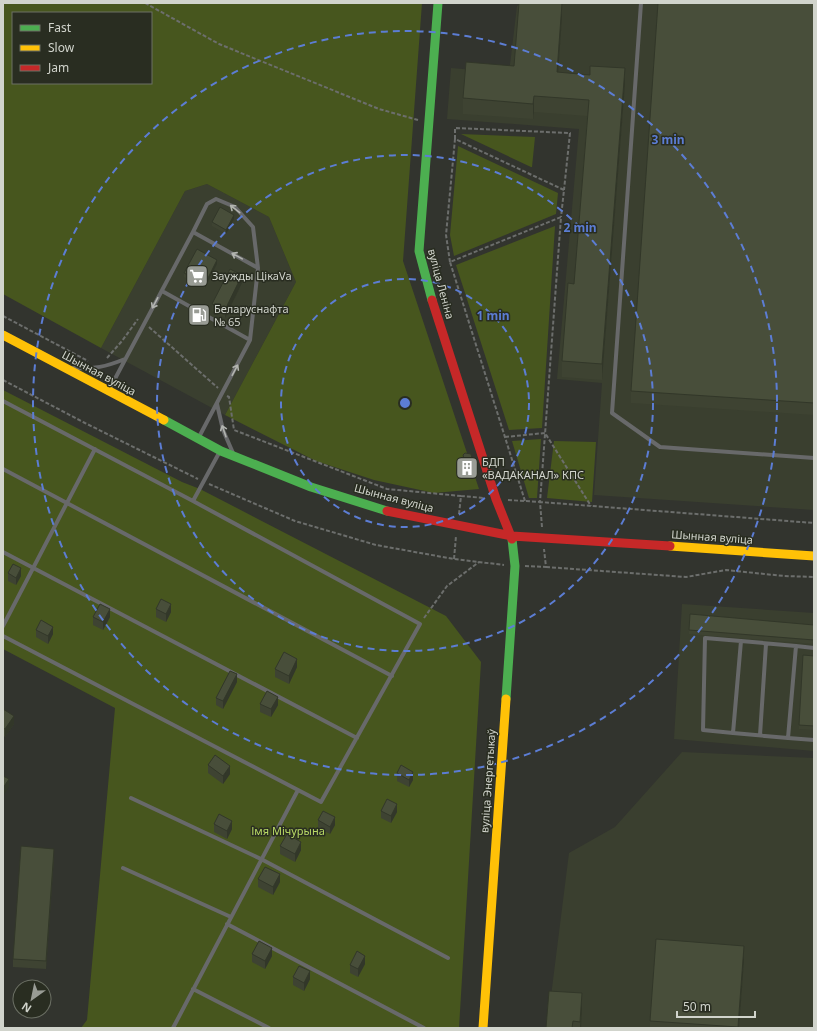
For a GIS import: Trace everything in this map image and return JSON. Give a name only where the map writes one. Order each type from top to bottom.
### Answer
[{"type":"main road","name":"вуліца Леніна","points":[[438,3],[419,250],[436,315],[496,499],[512,536]]},
{"type":"main road","name":"Шынная вуліца","points":[[3,335],[221,451],[311,487],[392,512],[512,536],[814,556]]},
{"type":"main road","name":"вуліца Энергетыкаў","points":[[483,1028],[515,566],[512,536]]},
{"type":"lane","points":[[641,3],[612,413],[660,447],[814,458]]},
{"type":"lane","points":[[108,392],[207,204],[216,199],[235,207],[253,227],[258,268],[250,340],[198,440]]},
{"type":"lane","points":[[193,232],[258,268]]},
{"type":"lane","points":[[162,291],[250,340]]},
{"type":"lane","points":[[63,367],[91,369],[100,368],[125,359]]},
{"type":"lane","points":[[3,401],[193,501],[420,624],[322,802],[3,636]]},
{"type":"lane","points":[[216,404],[223,430],[234,456]]},
{"type":"lane","points":[[3,626],[95,449]]},
{"type":"lane","points":[[193,501],[221,451]]},
{"type":"lane","points":[[3,469],[392,676]]},
{"type":"lane","points":[[3,552],[357,738]]},
{"type":"lane","points":[[814,648],[705,638],[702,730],[814,740]]},
{"type":"lane","points":[[733,733],[741,641]]},
{"type":"lane","points":[[760,735],[766,644]]},
{"type":"lane","points":[[788,738],[796,646]]},
{"type":"lane","points":[[174,1027],[298,790]]},
{"type":"lane","points":[[131,798],[262,859],[448,958]]},
{"type":"lane","points":[[123,868],[231,917]]},
{"type":"lane","points":[[227,924],[424,1028]]},
{"type":"lane","points":[[193,989],[269,1028]]},
{"type":"path","points":[[145,3],[219,44],[379,109],[429,123]]},
{"type":"path","points":[[526,501],[450,262],[446,235],[455,128],[570,133],[561,217],[540,502],[546,567]]},
{"type":"path","points":[[455,139],[564,190]]},
{"type":"path","points":[[450,262],[561,217]]},
{"type":"path","points":[[3,316],[100,368]]},
{"type":"path","points":[[101,359],[107,358],[138,319],[145,323],[229,397],[234,430],[387,489],[496,499],[814,523]]},
{"type":"path","points":[[3,380],[204,482],[295,521],[376,546],[454,559],[515,566],[686,577],[726,570],[784,576],[814,577]]},
{"type":"path","points":[[505,437],[545,433]]},
{"type":"path","points":[[545,433],[591,506]]},
{"type":"path","points":[[454,559],[461,496]]},
{"type":"path","points":[[420,624],[447,586],[479,562]]},
{"type":"shaded area","points":[[521,3],[814,3],[814,510],[594,495],[602,383],[557,379],[579,129],[447,119],[451,68],[509,73],[517,6]]},
{"type":"shaded area","name":"Беларуснафта № 65","points":[[207,184],[269,217],[296,282],[225,415],[101,348],[185,191]]},
{"type":"shaded area","points":[[682,604],[814,613],[814,751],[674,739]]},
{"type":"shaded area","points":[[682,752],[814,758],[814,1028],[547,1028],[569,853],[615,827]]},
{"type":"green space","points":[[3,3],[422,3],[403,261],[479,489],[434,493],[374,480],[316,461],[225,415],[296,282],[269,217],[207,184],[185,191],[101,348],[3,294]]},
{"type":"green space","points":[[461,134],[535,137],[532,167],[531,167]]},
{"type":"green space","points":[[458,146],[558,193],[556,214],[454,256],[450,235]]},
{"type":"green space","points":[[555,226],[542,428],[509,430],[456,265]]},
{"type":"green space","name":"Імя Мічурына","points":[[3,390],[182,482],[200,489],[446,616],[481,662],[459,1028],[81,1028],[87,1020],[115,708],[3,649]]},
{"type":"green space","points":[[541,439],[537,498],[529,498],[512,441]]},
{"type":"green space","points":[[554,441],[596,442],[592,502],[547,498]]},
{"type":"building","points":[[519,3],[562,3],[557,72],[590,75],[590,66],[625,68],[602,364],[562,361],[568,283],[574,284],[589,100],[534,96],[533,104],[463,98],[466,62],[514,66]]},
{"type":"building","points":[[658,3],[814,3],[814,403],[631,391]]},
{"type":"building","points":[[220,207],[234,215],[226,230],[212,222]]},
{"type":"building","points":[[197,249],[217,260],[205,284],[184,273]]},
{"type":"building","points":[[230,269],[242,275],[225,310],[212,304]]},
{"type":"building","points":[[465,453],[471,454],[472,459],[468,461],[464,459],[463,455]]},
{"type":"building","points":[[13,564],[21,568],[16,578],[8,573]]},
{"type":"building","points":[[161,599],[171,604],[166,614],[156,609]]},
{"type":"building","points":[[100,604],[110,609],[103,622],[93,617]]},
{"type":"building","points":[[690,614],[814,625],[814,640],[689,630]]},
{"type":"building","points":[[41,620],[53,627],[48,636],[36,630]]},
{"type":"building","points":[[284,652],[297,659],[289,676],[275,669]]},
{"type":"building","points":[[803,655],[814,656],[814,726],[799,725]]},
{"type":"building","points":[[230,671],[237,674],[223,701],[216,698]]},
{"type":"building","points":[[267,691],[278,697],[271,709],[260,704]]},
{"type":"building","points":[[3,709],[14,716],[5,729],[3,728]]},
{"type":"building","points":[[215,755],[230,766],[223,776],[208,765]]},
{"type":"building","points":[[401,765],[413,772],[409,780],[397,773]]},
{"type":"building","points":[[3,776],[9,779],[3,788]]},
{"type":"building","points":[[387,799],[397,804],[391,816],[381,811]]},
{"type":"building","points":[[323,811],[335,817],[330,827],[318,820]]},
{"type":"building","points":[[219,814],[232,821],[227,831],[214,824]]},
{"type":"building","points":[[287,834],[301,842],[295,854],[280,846]]},
{"type":"building","points":[[21,846],[54,849],[46,961],[13,959]]},
{"type":"building","points":[[265,867],[280,874],[273,887],[258,879]]},
{"type":"building","points":[[656,939],[744,946],[738,1027],[650,1021]]},
{"type":"building","points":[[259,941],[272,948],[265,961],[252,954]]},
{"type":"building","points":[[357,951],[365,956],[358,969],[350,965]]},
{"type":"building","points":[[299,966],[310,971],[304,983],[293,977]]},
{"type":"building","points":[[549,991],[582,993],[580,1022],[573,1021],[572,1028],[546,1028]]},
{"type":"traffic: fast","points":[[432,300],[419,251],[438,3]]},
{"type":"traffic: fast","points":[[164,420],[221,451],[311,487],[387,511]]},
{"type":"traffic: fast","points":[[506,699],[515,566],[512,539]]},
{"type":"traffic: slow","points":[[3,335],[164,420]]},
{"type":"traffic: slow","points":[[670,546],[814,556]]},
{"type":"traffic: slow","points":[[483,1028],[506,699]]},
{"type":"traffic: jam","points":[[432,300],[496,499],[512,539]]},
{"type":"traffic: jam","points":[[387,511],[512,536],[670,546]]},
{"type":"place","name":"Заужды ЦікаVа","points":[[197,276]]},
{"type":"place","name":"Беларуснафта № 65","points":[[199,315]]},
{"type":"place","name":"БДП «ВАДАКАНАЛ» КПС","points":[[467,468]]}]
